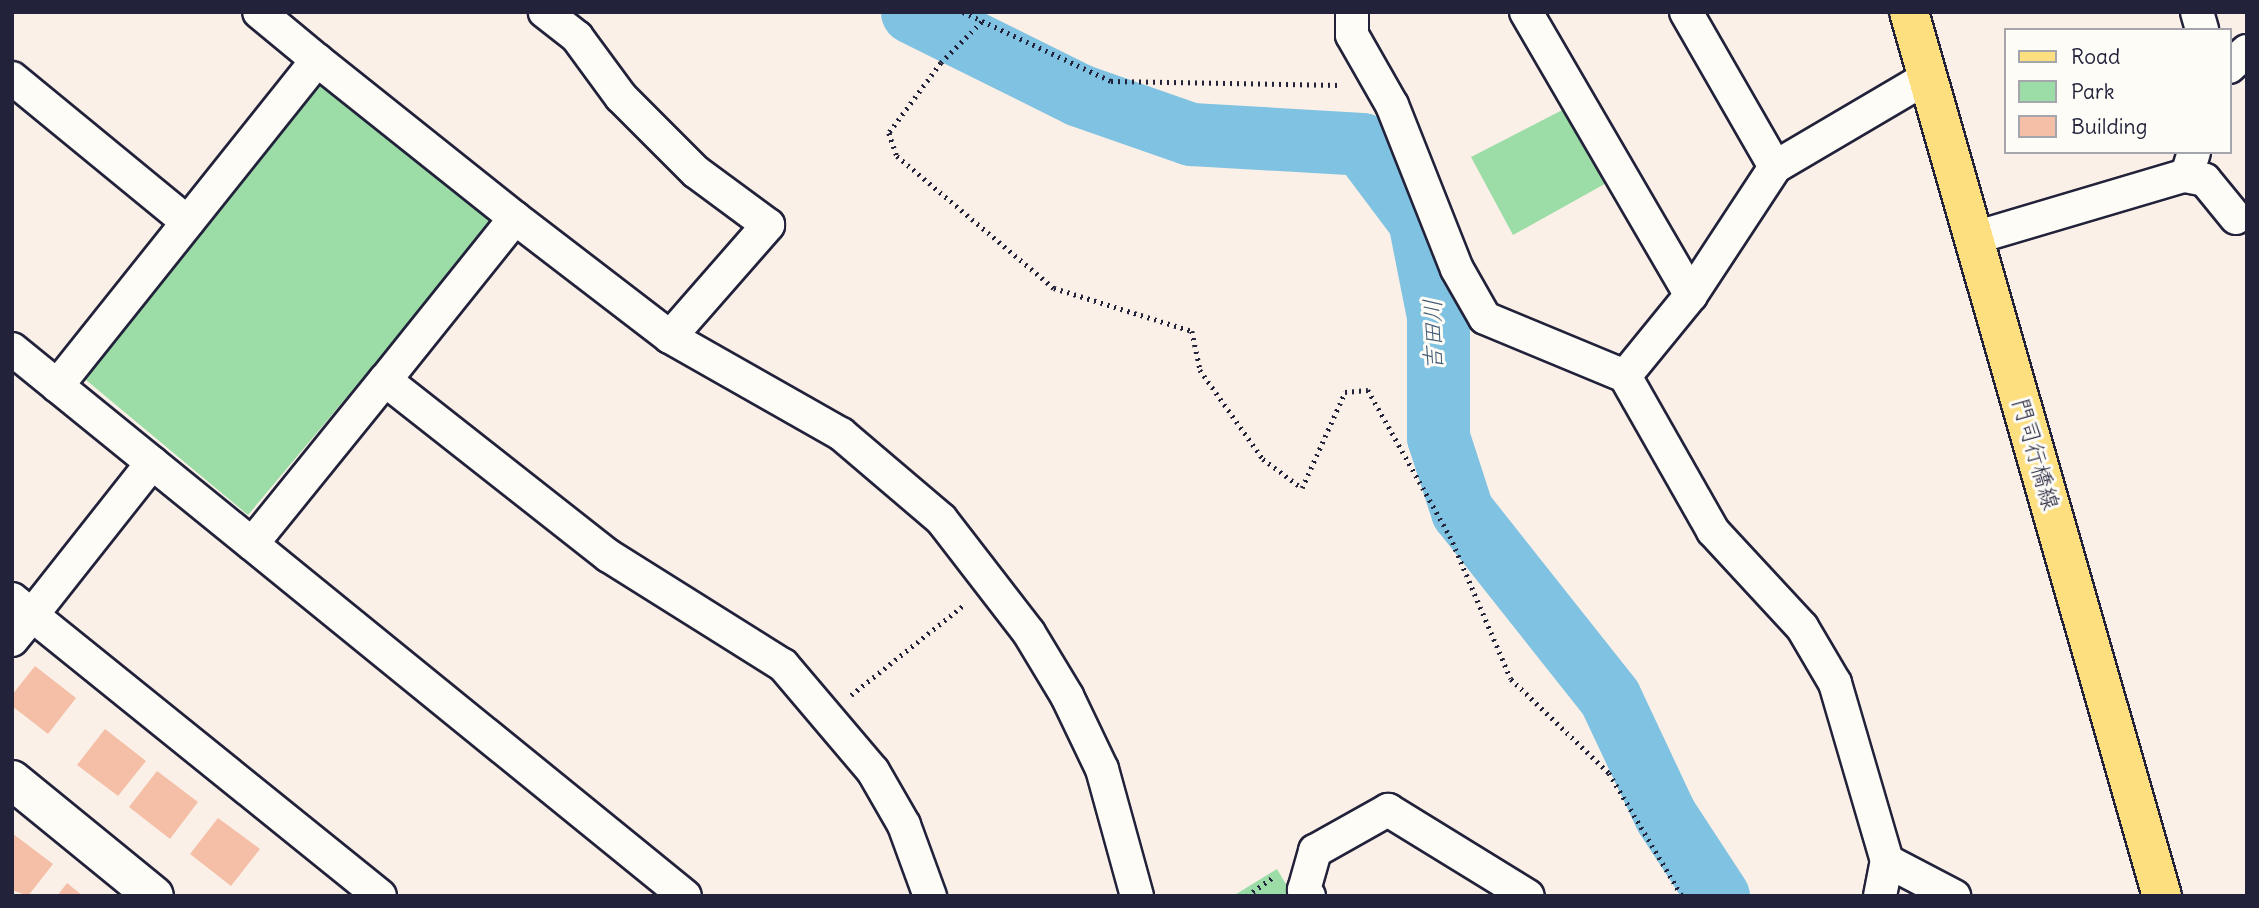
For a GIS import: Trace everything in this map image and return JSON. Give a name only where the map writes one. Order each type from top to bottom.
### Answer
[{"type":"main road","name":"門司行橋線","points":[[1909,12],[2162,896]]},
{"type":"street","points":[[259,12],[515,218],[670,337],[841,434],[948,529],[1029,633],[1067,696],[1102,769],[1137,896]]},
{"type":"street","points":[[545,12],[577,37],[621,97],[696,172],[768,225],[670,337]]},
{"type":"street","points":[[1352,12],[1352,35],[1380,85],[1457,270],[1485,317],[1625,376],[1713,531],[1802,627],[1835,683],[1887,861],[1880,896]]},
{"type":"street","points":[[1686,12],[1775,167]]},
{"type":"street","points":[[1537,16],[1691,295]]},
{"type":"street","points":[[2231,65],[2247,51]]},
{"type":"street","points":[[57,386],[317,60]]},
{"type":"street","points":[[12,78],[187,222]]},
{"type":"street","points":[[1625,376],[1691,295],[1775,167],[1926,78]]},
{"type":"street","points":[[1974,238],[2190,164],[2236,218]]},
{"type":"street","points":[[252,544],[515,218]]},
{"type":"street","points":[[12,349],[685,896]]},
{"type":"street","points":[[385,380],[609,556],[783,664],[828,713],[873,771],[904,825],[930,896]]},
{"type":"street","points":[[12,640],[22,607],[152,463]]},
{"type":"street","points":[[22,607],[380,896]]},
{"type":"street","points":[[12,780],[154,896]]},
{"type":"street","points":[[1309,896],[1304,890],[1315,850],[1388,810],[1528,896]]},
{"type":"street","points":[[1887,861],[1954,896]]},
{"type":"path","points":[[963,12],[1111,81],[1380,85]]},
{"type":"path","points":[[982,22],[941,63],[889,133],[897,156],[1054,288],[1192,331],[1200,370],[1263,460],[1302,488],[1345,392],[1368,390],[1450,536],[1511,679],[1609,773],[1682,896]]},
{"type":"path","points":[[828,713],[968,602]]},
{"type":"path","points":[[1247,896],[1284,869]]},
{"type":"green space","points":[[321,81],[497,218],[248,515],[80,375]]},
{"type":"green space","points":[[1570,106],[1610,181],[1513,235],[1471,157]]},
{"type":"green space","points":[[1277,869],[1293,896],[1233,896]]},
{"type":"building","points":[[35,666],[76,698],[48,734],[12,706],[12,695]]},
{"type":"building","points":[[105,729],[146,761],[118,796],[77,765]]},
{"type":"building","points":[[157,771],[198,802],[170,839],[129,807]]},
{"type":"building","points":[[218,818],[260,849],[231,886],[190,854]]},
{"type":"building","points":[[12,833],[53,864],[28,896],[12,890]]},
{"type":"building","points":[[67,883],[83,896],[57,896]]},
{"type":"waterway","name":"吉田川","points":[[912,12],[1079,95],[1191,134],[1362,144],[1419,220],[1438,316],[1438,437],[1462,511],[1610,698],[1665,815],[1718,896]]}]
